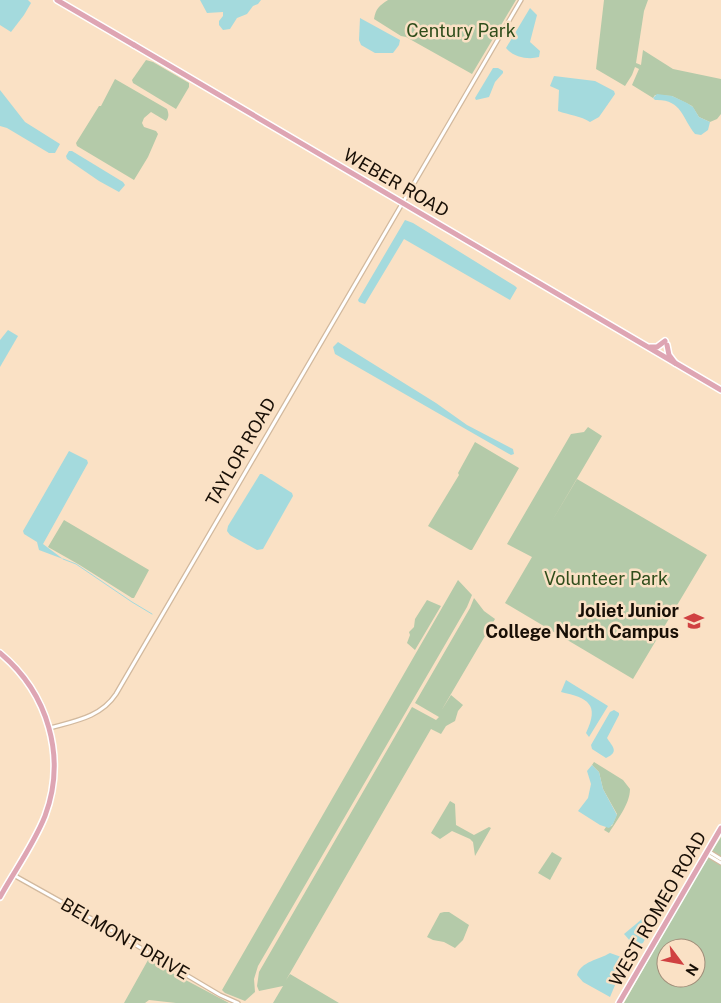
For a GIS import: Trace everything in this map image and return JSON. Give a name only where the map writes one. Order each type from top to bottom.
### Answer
[{"type":"main road","name":"WEBER ROAD","points":[[57,0],[721,390]]},
{"type":"main road","points":[[645,346],[657,347],[666,343],[669,356],[677,365]]},
{"type":"main road","points":[[0,653],[27,680],[36,696],[50,728],[54,753],[54,775],[51,795],[39,830],[0,896]]},
{"type":"main road","name":"WEST ROMEO ROAD","points":[[619,1003],[721,828]]},
{"type":"street","name":"TAYLOR ROAD","points":[[50,728],[95,714],[107,706],[116,694],[521,0]]},
{"type":"street","points":[[707,852],[721,861]]},
{"type":"street","name":"BELMONT DRIVE","points":[[13,873],[220,995],[238,1003]]},
{"type":"green space","name":"Century Park","points":[[388,0],[516,0],[472,74],[401,36],[374,19],[378,8]]},
{"type":"green space","points":[[604,0],[648,0],[644,11],[636,63],[641,65],[643,50],[673,69],[721,79],[721,114],[717,119],[710,122],[699,117],[692,106],[672,96],[655,95],[653,98],[632,85],[639,69],[635,67],[625,86],[596,69]]},
{"type":"green space","points":[[146,60],[153,62],[189,83],[189,87],[176,109],[133,83],[132,80]]},
{"type":"green space","points":[[115,79],[167,109],[168,112],[166,121],[151,112],[144,118],[142,123],[144,127],[156,131],[158,134],[148,157],[134,180],[77,146],[76,143],[99,106],[101,106]]},
{"type":"green space","name":"Volunteer Park","points":[[588,427],[602,436],[552,521],[577,479],[707,555],[633,679],[505,603],[532,557],[507,544],[571,434],[584,432]]},
{"type":"green space","points":[[475,442],[519,468],[472,550],[470,550],[428,526],[459,475],[458,473]]},
{"type":"green space","points":[[64,520],[149,570],[134,598],[48,547]]},
{"type":"green space","points":[[458,580],[472,595],[467,607],[258,966],[254,979],[255,992],[245,1001],[225,993],[222,990]]},
{"type":"green space","points":[[474,598],[484,611],[495,619],[441,711],[451,695],[463,705],[458,711],[455,721],[446,726],[441,734],[431,729],[286,980],[290,974],[339,1003],[273,1003],[283,986],[259,991],[257,986],[259,972],[412,707],[436,720],[439,717],[415,703]]},
{"type":"green space","points":[[427,600],[441,606],[415,650],[407,643],[410,635],[409,632],[414,627],[415,619]]},
{"type":"green space","points":[[594,762],[623,780],[630,789],[628,800],[609,833],[604,830],[606,827],[612,826],[617,814],[603,789],[599,772],[592,765]]},
{"type":"green space","points":[[450,801],[455,804],[456,825],[474,835],[489,827],[491,828],[475,856],[473,842],[470,839],[452,831],[440,839],[431,833]]},
{"type":"green space","points":[[721,837],[721,1003],[624,1003],[656,946],[656,988],[706,988],[706,938],[661,938]]},
{"type":"green space","points":[[552,852],[562,858],[550,880],[538,873]]},
{"type":"green space","points":[[449,912],[469,925],[463,940],[455,948],[444,942],[427,937],[440,913]]},
{"type":"green space","points":[[148,960],[229,1003],[176,1003],[149,1000],[145,1003],[124,1003]]},
{"type":"water","points":[[0,0],[28,0],[31,3],[11,32],[0,25]]},
{"type":"water","points":[[200,0],[261,0],[247,14],[237,18],[230,29],[223,30],[219,25],[219,21],[223,16],[223,12],[207,13]]},
{"type":"water","points":[[530,8],[537,15],[530,42],[540,51],[539,57],[530,58],[517,56],[506,48]]},
{"type":"water","points":[[360,18],[400,40],[393,53],[375,53],[361,45],[359,40]]},
{"type":"water","points":[[493,68],[498,68],[503,73],[495,82],[489,97],[476,100],[475,98]]},
{"type":"water","points":[[554,76],[595,81],[614,91],[615,94],[599,117],[590,122],[558,111],[559,90],[550,86]]},
{"type":"water","points":[[0,90],[25,122],[60,144],[55,153],[49,153],[7,128],[0,126]]},
{"type":"water","points":[[657,94],[672,96],[693,107],[699,117],[710,122],[708,130],[701,135],[695,134],[676,106],[653,98]]},
{"type":"water","points":[[69,151],[72,151],[125,185],[119,192],[99,181],[67,159],[66,156]]},
{"type":"water","points":[[405,220],[413,223],[515,286],[517,288],[510,300],[404,239],[365,304],[359,302],[358,300]]},
{"type":"water","points":[[8,330],[18,336],[0,367],[0,340]]},
{"type":"water","points":[[338,342],[436,403],[467,425],[513,449],[514,454],[511,455],[335,354],[333,347]]},
{"type":"water","points":[[69,451],[87,460],[88,463],[43,544],[63,559],[39,550],[37,542],[24,534],[23,531]]},
{"type":"water","points":[[260,474],[292,493],[293,496],[263,549],[257,550],[230,535],[227,531],[228,526]]},
{"type":"water","points":[[566,680],[608,706],[589,737],[586,733],[592,715],[589,704],[578,697],[561,692]]},
{"type":"water","points":[[614,710],[619,715],[607,738],[614,751],[606,758],[592,749],[591,745],[610,712]]},
{"type":"water","points":[[592,765],[599,772],[603,789],[617,815],[609,828],[600,825],[578,811],[588,798],[591,784],[587,771]]},
{"type":"water","points":[[642,919],[647,919],[652,926],[643,943],[637,945],[631,942],[624,934]]},
{"type":"water","points":[[610,953],[627,959],[629,964],[618,978],[610,997],[583,982],[577,975],[586,964]]},
{"type":"waterway","points":[[63,559],[76,564],[152,614]]},
{"type":"place","name":"Joliet Junior College North Campus","points":[[694,621]]}]
